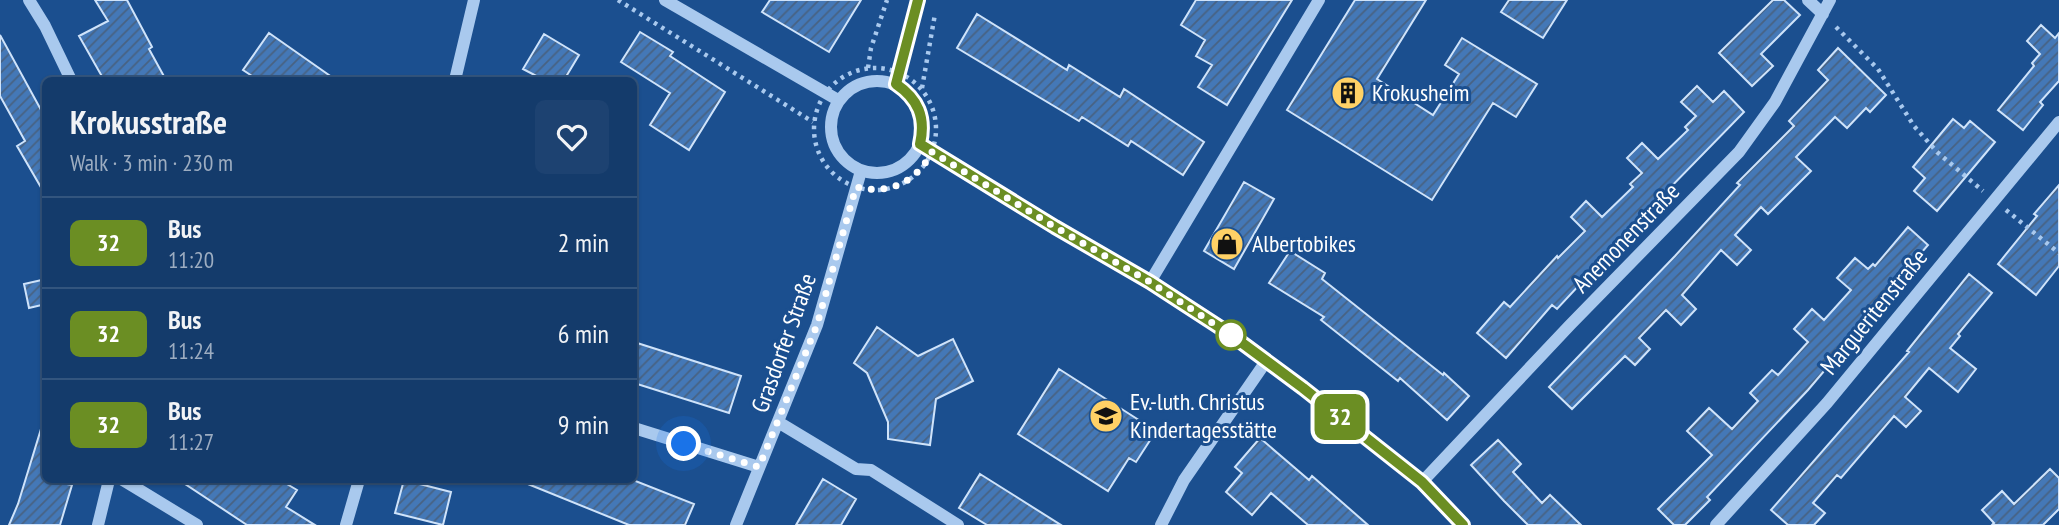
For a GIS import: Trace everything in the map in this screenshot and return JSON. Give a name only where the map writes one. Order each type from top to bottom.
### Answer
[{"type":"street","points":[[29,0],[70,77]]},
{"type":"street","points":[[456,77],[474,0]]},
{"type":"street","points":[[665,0],[838,100]]},
{"type":"street","points":[[897,78],[918,0]]},
{"type":"street","points":[[1150,282],[1319,0]]},
{"type":"street","points":[[1808,0],[1823,14]]},
{"type":"street","name":"Anemonenstraße","points":[[1422,482],[1739,152],[1776,102],[1830,0]]},
{"type":"street","points":[[897,78],[916,103],[922,116],[920,144],[903,166],[890,172],[875,174],[861,171],[846,162],[835,149],[830,132],[831,116],[838,100],[858,84],[897,78]]},
{"type":"street","name":"Margueritenstraße","points":[[1716,525],[1827,403],[2059,122]]},
{"type":"street","points":[[920,144],[1150,282],[1267,360],[1422,482],[1463,525]]},
{"type":"street","name":"Grasdorfer Straße","points":[[736,525],[817,325],[861,171]]},
{"type":"street","points":[[1161,525],[1184,480],[1267,360]]},
{"type":"street","points":[[778,422],[856,469],[872,470],[958,525]]},
{"type":"street","points":[[637,429],[759,467]]},
{"type":"street","points":[[98,525],[107,483]]},
{"type":"street","points":[[128,483],[197,525]]},
{"type":"street","points":[[346,525],[358,483]]},
{"type":"path","points":[[618,0],[814,122]]},
{"type":"path","points":[[868,68],[871,48],[887,0]]},
{"type":"path","points":[[921,89],[936,10]]},
{"type":"path","points":[[1823,14],[1878,69],[1914,126],[1937,152],[2059,253]]},
{"type":"path","points":[[868,68],[884,68],[897,78],[921,89],[933,108],[936,130],[932,152],[918,173],[895,187],[882,190],[856,187],[841,180],[828,169],[817,147],[814,122],[824,93],[840,78],[853,71],[868,68]]},
{"type":"building","points":[[95,0],[127,0],[164,77],[102,77],[79,36],[108,21]]},
{"type":"building","points":[[770,0],[861,0],[829,52],[762,12]]},
{"type":"building","points":[[1196,0],[1292,0],[1227,105],[1198,87],[1212,65],[1196,56],[1205,40],[1181,25]]},
{"type":"building","name":"Krokusheim","points":[[1355,0],[1426,0],[1377,79],[1433,115],[1459,74],[1445,65],[1462,38],[1537,84],[1516,117],[1493,103],[1432,200],[1287,110]]},
{"type":"building","name":"Krokusheim","points":[[1509,0],[1567,0],[1543,38],[1501,12]]},
{"type":"building","points":[[1773,0],[1784,0],[1800,15],[1761,54],[1773,66],[1752,86],[1719,53]]},
{"type":"building","points":[[977,14],[1067,70],[1069,65],[1120,97],[1124,89],[1204,142],[1183,175],[1131,141],[1128,146],[1082,117],[1079,121],[957,48]]},
{"type":"building","points":[[2041,25],[2055,38],[2059,33],[2059,81],[2040,102],[2043,105],[2023,130],[1998,110],[2034,66],[2032,63],[2040,54],[2027,41]]},
{"type":"building","points":[[640,32],[673,52],[670,56],[725,92],[689,150],[650,125],[670,93],[621,62]]},
{"type":"building","points":[[269,33],[332,77],[254,77],[243,70]]},
{"type":"building","points":[[544,34],[579,55],[566,77],[538,77],[523,69]]},
{"type":"building","points":[[0,35],[42,112],[42,189],[17,146],[25,141],[0,96]]},
{"type":"building","points":[[1838,48],[1886,95],[1870,112],[1866,108],[1847,128],[1835,117],[1796,157],[1811,171],[1768,214],[1761,207],[1735,235],[1751,250],[1737,265],[1721,250],[1682,295],[1696,309],[1681,325],[1666,310],[1639,338],[1650,349],[1635,365],[1625,356],[1572,409],[1549,387],[1675,256],[1740,185],[1737,183],[1794,126],[1789,121],[1828,80],[1818,70]]},
{"type":"building","points":[[1697,86],[1713,102],[1724,91],[1744,112],[1581,279],[1583,281],[1557,309],[1552,305],[1506,358],[1477,333],[1504,302],[1510,307],[1557,256],[1558,258],[1585,231],[1571,217],[1586,201],[1602,217],[1633,187],[1630,184],[1642,173],[1627,158],[1642,143],[1658,159],[1688,130],[1685,127],[1696,116],[1681,102]]},
{"type":"building","points":[[1953,119],[1964,128],[1970,121],[1995,142],[1937,211],[1914,191],[1925,178],[1913,167]]},
{"type":"building","points":[[1244,182],[1274,199],[1234,269],[1204,251]]},
{"type":"building","points":[[2059,185],[2059,266],[2036,295],[1998,264]]},
{"type":"building","points":[[1908,227],[1928,245],[1895,283],[1897,285],[1808,390],[1707,497],[1710,500],[1685,525],[1674,525],[1658,509],[1712,455],[1687,431],[1709,408],[1732,429],[1758,401],[1750,393],[1772,370],[1778,375],[1808,342],[1794,329],[1812,309],[1824,320],[1851,290],[1837,278],[1855,258],[1868,269],[1873,264],[1875,266]]},
{"type":"building","points":[[1290,251],[1325,273],[1322,279],[1443,375],[1444,373],[1469,396],[1447,420],[1400,378],[1398,381],[1321,320],[1324,317],[1269,283]]},
{"type":"building","points":[[1969,274],[1992,293],[1958,334],[1960,336],[1950,348],[1976,369],[1958,392],[1929,368],[1905,397],[1921,411],[1906,427],[1894,416],[1841,478],[1837,475],[1813,503],[1825,513],[1814,525],[1788,525],[1771,510],[1909,352],[1907,351]]},
{"type":"building","points":[[42,280],[42,305],[29,308],[24,284]]},
{"type":"building","points":[[877,327],[918,356],[953,339],[973,381],[936,399],[930,445],[888,439],[888,422],[867,373],[854,363]]},
{"type":"building","points":[[637,343],[741,376],[729,413],[637,384]]},
{"type":"building","points":[[1059,369],[1156,431],[1136,462],[1129,458],[1108,491],[1018,434]]},
{"type":"building","points":[[42,429],[42,483],[72,485],[60,525],[9,525]]},
{"type":"building","points":[[1260,438],[1309,480],[1312,476],[1368,525],[1308,525],[1271,493],[1252,515],[1226,492],[1242,473],[1235,467]]},
{"type":"building","points":[[1498,440],[1521,464],[1513,472],[1542,503],[1550,495],[1581,525],[1528,525],[1504,501],[1471,465]]},
{"type":"building","points":[[2050,469],[2059,478],[2059,509],[2043,525],[1992,525],[1994,523],[1982,510],[2002,491],[2014,504]]},
{"type":"building","points":[[980,474],[1061,525],[987,525],[959,508]]},
{"type":"building","points":[[823,479],[856,499],[841,525],[796,525]]},
{"type":"building","points":[[637,482],[694,504],[685,525],[629,525],[525,483]]},
{"type":"building","points":[[184,483],[285,483],[297,490],[286,507],[315,525],[247,525]]},
{"type":"building","points":[[403,483],[416,483],[451,492],[443,525],[395,513]]},
{"type":"bus line","name":"32","points":[[918,0],[896,84],[908,92],[922,116],[920,144],[1150,282],[1230,334],[1422,482],[1463,525]]},
{"type":"place","name":"Krokusheim","points":[[1348,93]]},
{"type":"place","name":"Albertobikes","points":[[1227,244]]},
{"type":"place","name":"Ev.-luth. Christus Kindertagesstätte","points":[[1106,416]]},
{"type":"route","points":[[684,444],[759,467],[817,325],[856,187],[869,190],[895,187],[918,173],[932,152],[1150,282],[1231,335]]}]
